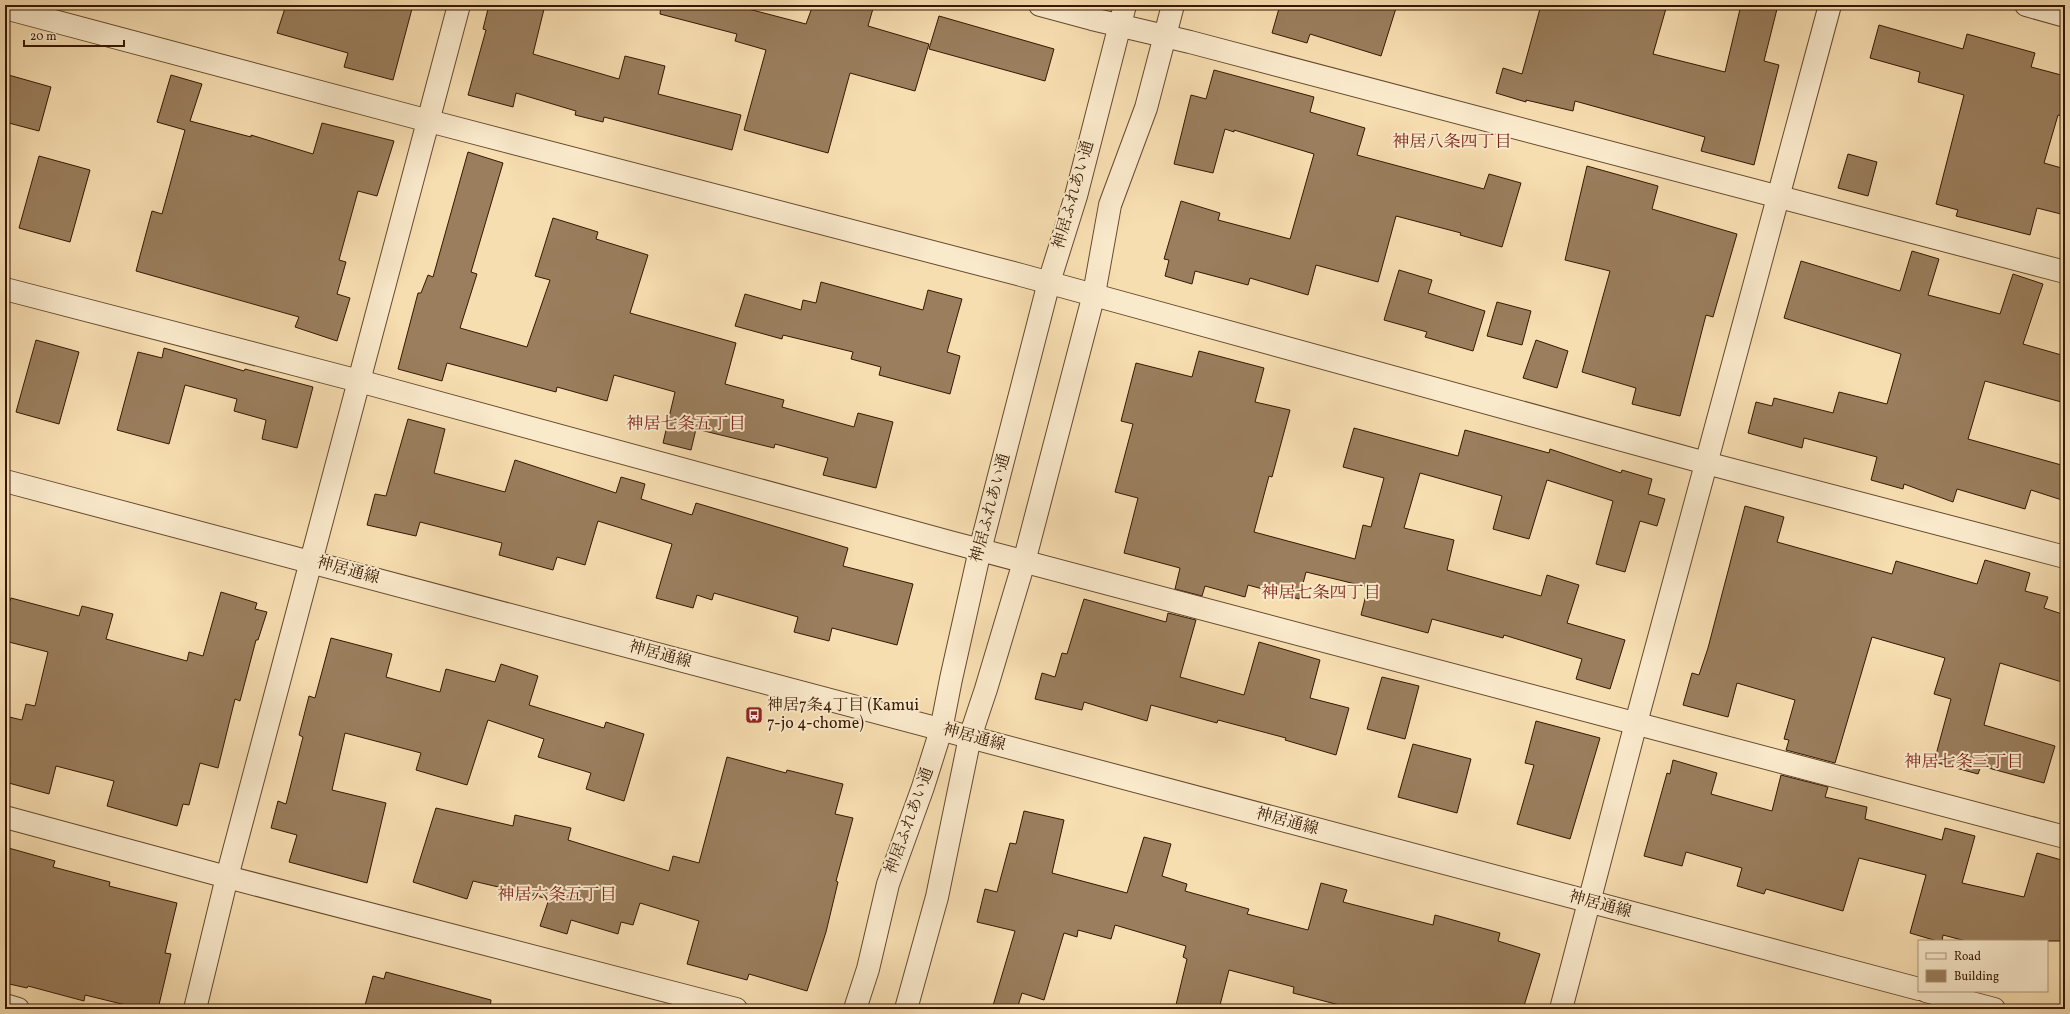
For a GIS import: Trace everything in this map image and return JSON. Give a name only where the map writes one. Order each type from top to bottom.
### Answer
[{"type":"street","points":[[195,1009],[226,877],[459,5]]},
{"type":"street","points":[[1040,5],[1779,196],[2065,272]]},
{"type":"street","name":"神居ふれあい通","points":[[855,1009],[868,969],[888,884],[923,787],[941,730],[950,679],[980,550],[1049,282],[1076,196],[1125,5]]},
{"type":"street","points":[[906,1009],[937,897],[970,737],[1024,562],[1094,294],[1110,205],[1146,108],[1173,5]]},
{"type":"street","points":[[1561,1009],[1636,723],[1830,5]]},
{"type":"street","points":[[2026,5],[2065,16]]},
{"type":"street","points":[[5,8],[429,121],[1049,282],[1706,463],[2065,557]]},
{"type":"street","points":[[5,289],[359,381],[1024,562],[2065,837]]},
{"type":"street","name":"神居通線","points":[[5,481],[1918,989]]},
{"type":"street","points":[[5,817],[226,877],[736,1009]]},
{"type":"street","points":[[1930,992],[1994,1009]]},
{"type":"street","points":[[5,1005],[18,1009]]},
{"type":"building","points":[[286,5],[413,5],[393,80],[344,67],[348,53],[277,33]]},
{"type":"building","points":[[489,5],[545,5],[533,54],[619,79],[625,56],[665,66],[658,94],[741,115],[732,150],[604,117],[603,122],[575,115],[576,111],[516,93],[513,107],[468,95],[486,30],[483,29]]},
{"type":"building","points":[[661,5],[733,5],[806,24],[813,5],[874,5],[868,26],[929,44],[915,91],[850,73],[828,153],[744,130],[766,50],[735,41],[737,34],[660,14]]},
{"type":"building","points":[[1280,5],[1397,5],[1381,56],[1310,34],[1307,43],[1272,33]]},
{"type":"building","points":[[1541,5],[1667,5],[1653,54],[1725,72],[1741,5],[1778,5],[1764,61],[1779,65],[1754,165],[1701,151],[1705,137],[1575,101],[1573,111],[1526,100],[1526,102],[1496,93],[1503,68],[1522,74]]},
{"type":"building","points":[[939,16],[1054,49],[1045,81],[929,49]]},
{"type":"building","points":[[1879,25],[1963,49],[1967,34],[2035,53],[2031,67],[2065,76],[2065,117],[2058,115],[2044,163],[2065,169],[2065,215],[2037,208],[2030,235],[1956,216],[1958,210],[1936,204],[1964,95],[1918,82],[1920,72],[1870,58]]},
{"type":"building","points":[[1214,70],[1314,97],[1310,112],[1365,128],[1357,155],[1484,189],[1489,174],[1521,183],[1502,247],[1460,235],[1461,233],[1396,216],[1378,282],[1316,265],[1308,295],[1250,278],[1248,285],[1195,271],[1192,284],[1165,276],[1169,260],[1164,259],[1181,201],[1220,213],[1218,220],[1290,239],[1314,154],[1234,130],[1234,132],[1225,129],[1213,173],[1174,164],[1191,95],[1206,99]]},
{"type":"building","points":[[5,74],[51,87],[39,131],[5,122]]},
{"type":"building","points":[[171,75],[202,84],[190,121],[251,137],[251,135],[313,154],[322,123],[394,141],[377,196],[358,191],[339,260],[346,262],[337,294],[350,298],[337,341],[295,327],[299,317],[136,271],[152,211],[162,214],[185,130],[157,122]]},
{"type":"building","points":[[468,152],[503,163],[471,272],[477,274],[460,328],[527,347],[550,280],[535,276],[553,218],[598,232],[596,239],[648,255],[630,313],[736,343],[725,384],[784,400],[782,407],[854,427],[858,413],[893,422],[876,488],[823,475],[828,458],[775,444],[774,448],[696,429],[691,450],[663,443],[675,392],[614,375],[607,401],[557,387],[556,392],[447,363],[442,381],[398,369],[418,293],[421,293],[428,275],[433,277]]},
{"type":"building","points":[[1848,154],[1877,162],[1868,196],[1838,188]]},
{"type":"building","points":[[39,156],[90,170],[70,242],[19,228]]},
{"type":"building","points":[[1587,166],[1658,186],[1652,209],[1737,234],[1713,317],[1706,315],[1680,416],[1632,404],[1636,388],[1582,372],[1610,271],[1565,260]]},
{"type":"building","points":[[1912,251],[1939,259],[1928,295],[2000,314],[2013,274],[2043,284],[2023,344],[2065,356],[2065,403],[1985,381],[1968,439],[2065,466],[2065,501],[2031,490],[2025,509],[1957,489],[1953,502],[1904,484],[1903,489],[1871,480],[1877,457],[1804,438],[1802,448],[1748,433],[1756,402],[1772,406],[1774,398],[1833,413],[1839,392],[1887,404],[1901,354],[1784,318],[1801,261],[1900,291]]},
{"type":"building","points":[[1399,270],[1432,280],[1428,293],[1485,311],[1473,351],[1425,337],[1427,332],[1384,320]]},
{"type":"building","points":[[821,282],[923,310],[928,290],[962,299],[947,352],[960,356],[950,394],[879,375],[881,367],[851,359],[853,352],[783,335],[782,339],[735,326],[745,294],[801,310],[803,300],[816,303]]},
{"type":"building","points":[[1497,302],[1531,311],[1522,345],[1487,336]]},
{"type":"building","points":[[36,340],[79,352],[59,424],[16,412]]},
{"type":"building","points":[[1536,340],[1568,351],[1557,388],[1523,378]]},
{"type":"building","points":[[164,348],[244,371],[245,369],[313,387],[297,448],[262,439],[266,420],[234,411],[237,399],[185,385],[169,444],[117,430],[138,352],[162,358]]},
{"type":"building","points":[[1199,351],[1264,368],[1255,402],[1290,410],[1272,477],[1269,476],[1254,532],[1355,559],[1363,525],[1371,527],[1384,478],[1343,467],[1354,428],[1458,456],[1465,430],[1549,453],[1550,449],[1621,473],[1622,470],[1652,479],[1648,494],[1665,499],[1657,526],[1640,521],[1625,572],[1596,564],[1613,501],[1547,480],[1529,539],[1493,529],[1502,496],[1420,473],[1404,528],[1454,540],[1447,570],[1541,596],[1547,575],[1579,585],[1567,623],[1625,640],[1610,689],[1576,679],[1582,659],[1504,635],[1503,638],[1432,619],[1428,633],[1361,615],[1368,587],[1306,572],[1299,599],[1248,585],[1245,597],[1205,586],[1202,596],[1175,589],[1180,568],[1124,553],[1138,498],[1115,492],[1133,424],[1121,421],[1136,363],[1192,377]]},
{"type":"building","points":[[408,419],[445,429],[434,473],[505,492],[515,460],[616,493],[621,477],[645,484],[641,499],[692,515],[696,503],[848,548],[843,566],[913,584],[897,645],[832,628],[829,641],[794,632],[798,617],[714,593],[712,600],[697,595],[693,608],[656,598],[672,544],[598,521],[585,565],[557,557],[553,570],[499,555],[502,543],[420,522],[416,536],[367,525],[375,494],[386,496]]},
{"type":"building","points":[[1745,506],[1784,517],[1777,542],[1892,574],[1896,561],[1977,584],[1985,560],[2030,573],[2025,591],[2048,597],[2044,608],[2065,615],[2065,683],[2000,663],[1984,725],[2055,746],[2044,783],[1981,766],[1978,774],[1934,762],[1951,699],[1934,694],[1945,658],[1872,637],[1835,763],[1786,750],[1789,740],[1784,739],[1795,700],[1737,683],[1728,717],[1683,705],[1692,673],[1699,675],[1708,648]]},
{"type":"building","points":[[221,592],[257,603],[255,609],[267,612],[258,640],[256,640],[240,701],[235,699],[218,768],[200,763],[189,805],[183,804],[177,826],[107,806],[114,781],[56,766],[49,794],[5,782],[5,716],[22,720],[26,704],[35,706],[48,652],[5,641],[5,600],[10,601],[11,598],[79,616],[82,606],[113,614],[106,639],[187,661],[189,652],[203,656]]},
{"type":"building","points":[[1084,599],[1166,622],[1168,613],[1196,620],[1180,677],[1244,695],[1259,642],[1320,660],[1310,698],[1349,708],[1336,755],[1285,740],[1286,738],[1218,720],[1217,723],[1151,705],[1147,721],[1084,702],[1082,710],[1035,699],[1042,673],[1055,677],[1062,653],[1067,654]]},
{"type":"building","points":[[331,638],[392,654],[386,677],[440,692],[446,669],[495,682],[501,664],[538,676],[529,705],[604,728],[606,722],[644,734],[624,801],[586,789],[591,773],[538,757],[544,739],[488,720],[467,785],[416,770],[421,753],[345,733],[332,790],[386,803],[367,883],[289,862],[297,835],[271,828],[278,801],[286,804],[303,737],[299,735],[309,696],[315,698]]},
{"type":"building","points":[[1382,677],[1419,686],[1405,739],[1367,729]]},
{"type":"building","points":[[1536,721],[1600,738],[1570,839],[1517,824],[1534,765],[1525,763]]},
{"type":"building","points":[[1413,744],[1471,759],[1457,813],[1398,797]]},
{"type":"building","points":[[727,757],[786,773],[787,770],[843,784],[835,814],[853,818],[836,881],[838,882],[826,932],[807,991],[749,974],[747,980],[687,964],[699,921],[640,903],[633,925],[621,922],[618,934],[571,920],[567,934],[540,926],[549,899],[473,881],[467,899],[413,882],[436,808],[513,826],[515,815],[571,828],[568,840],[669,871],[673,856],[699,863]]},
{"type":"building","points":[[1673,760],[1717,773],[1711,794],[1772,811],[1781,775],[1828,787],[1825,797],[1867,807],[1865,819],[1942,840],[1945,828],[1975,836],[1962,883],[2024,897],[2037,853],[2065,861],[2065,941],[1962,940],[1943,935],[1942,940],[1934,940],[1910,933],[1926,875],[1859,858],[1843,911],[1766,889],[1764,894],[1737,886],[1742,868],[1686,852],[1682,866],[1644,856],[1667,773],[1670,774]]},
{"type":"building","points":[[1024,811],[1064,820],[1052,873],[1127,893],[1144,837],[1171,844],[1162,876],[1187,884],[1185,891],[1249,909],[1247,914],[1308,930],[1321,883],[1347,890],[1343,902],[1433,925],[1435,915],[1500,933],[1498,941],[1540,954],[1523,1009],[1355,1009],[1293,993],[1294,987],[1229,970],[1219,1009],[1175,1009],[1187,959],[1183,957],[1186,946],[1115,925],[1111,939],[1078,930],[1077,937],[1064,933],[1044,1000],[1022,993],[1017,1009],[992,1009],[1015,931],[977,922],[985,889],[997,892],[1010,843],[1016,844]]},
{"type":"building","points":[[5,847],[55,861],[53,867],[110,882],[109,886],[177,903],[165,953],[171,954],[158,1009],[142,1009],[85,995],[84,1001],[28,986],[27,988],[5,983]]},
{"type":"building","points":[[386,972],[491,1000],[490,1009],[364,1009],[373,976],[384,979]]},
{"type":"place","name":"神居7条4丁目 (Kamui 7-jo 4-chome)","points":[[754,715]]},
{"type":"district","name":"神居八条四丁目","points":[[1452,142]]},
{"type":"district","name":"神居七条五丁目","points":[[686,424]]},
{"type":"district","name":"神居七条四丁目","points":[[1321,593]]},
{"type":"district","name":"神居七条三丁目","points":[[1964,762]]},
{"type":"district","name":"神居六条五丁目","points":[[557,895]]}]
